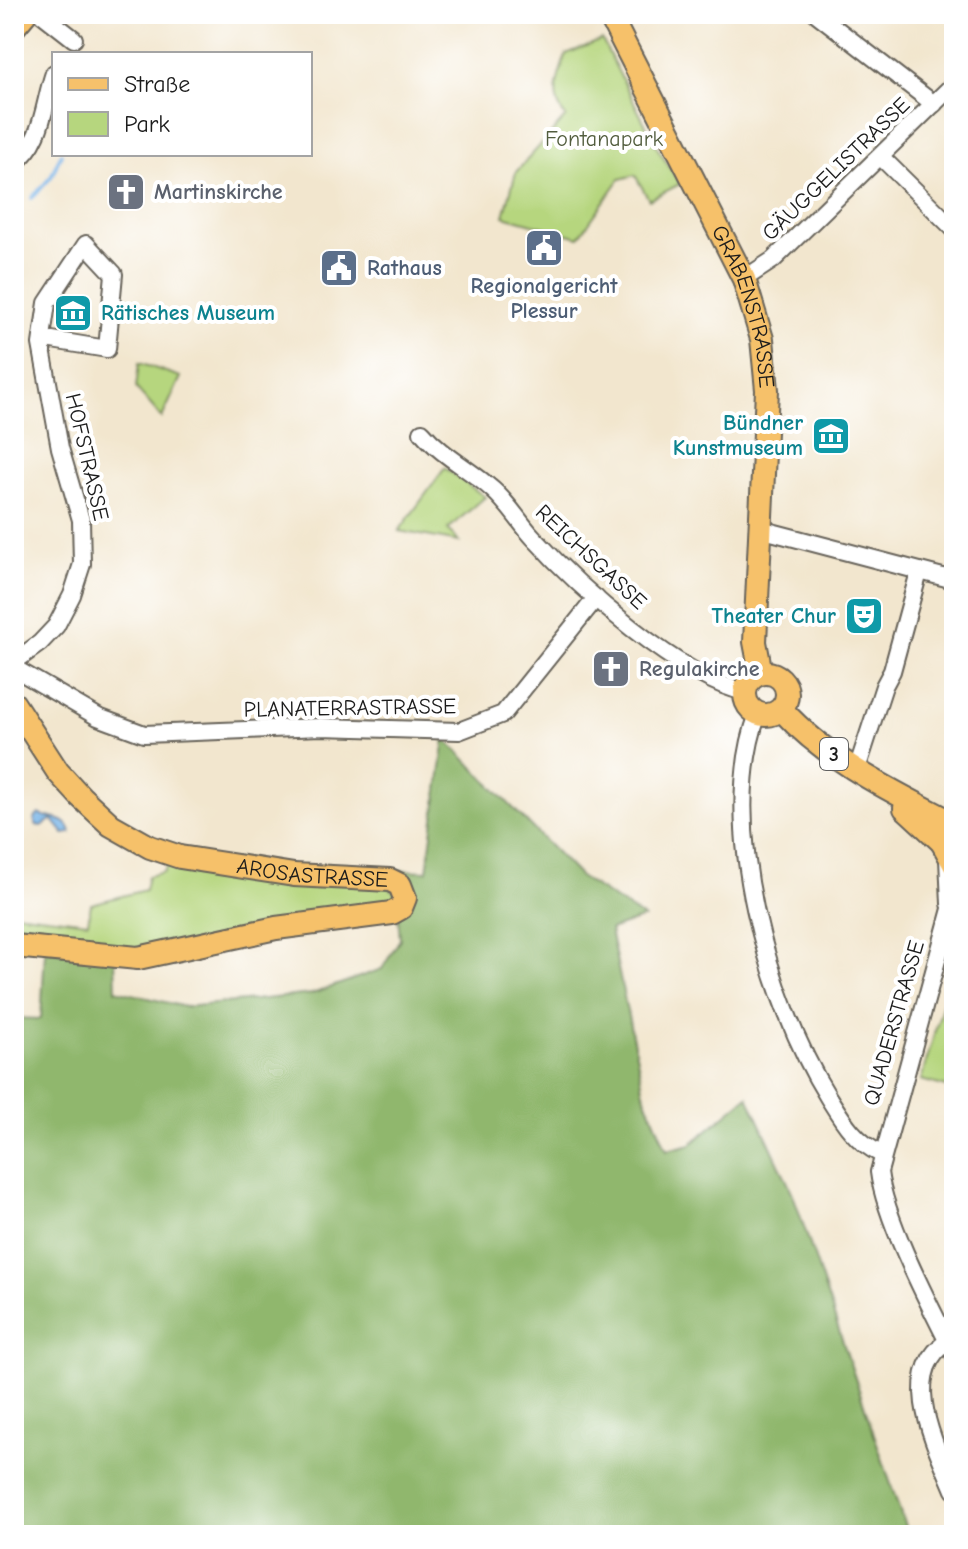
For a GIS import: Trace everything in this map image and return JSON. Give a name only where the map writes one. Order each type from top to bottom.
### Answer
[{"type":"main road","points":[[14,27],[25,14]]},
{"type":"main road","name":"GRABENSTRASSE","points":[[609,14],[744,279],[755,308],[767,365],[755,642],[761,673]]},
{"type":"main road","points":[[761,673],[773,674],[783,681],[787,700],[782,710],[770,716],[758,714],[748,705],[745,692],[751,679],[761,673]]},
{"type":"main road","name":"AROSASTRASSE","points":[[14,704],[49,759],[81,797],[111,825],[150,847],[180,857],[294,875],[390,880],[403,888],[405,898],[401,908],[392,913],[276,928],[138,958],[14,946]]},
{"type":"main road","name":"3","points":[[782,710],[799,729],[892,792],[950,841]]},
{"type":"street","points":[[42,14],[72,38],[63,52]]},
{"type":"street","points":[[817,14],[934,104]]},
{"type":"street","points":[[14,163],[27,152],[37,135],[52,80]]},
{"type":"street","name":"GÄUGGELISTRASSE","points":[[744,279],[773,260],[954,84]]},
{"type":"street","points":[[881,157],[954,229]]},
{"type":"street","points":[[52,340],[107,349],[114,274],[86,244],[55,288],[52,340],[69,438]]},
{"type":"street","name":"HOFSTRASSE","points":[[14,665],[56,626],[72,595],[82,564],[81,520],[60,448],[42,357],[43,317],[55,288]]},
{"type":"street","name":"REICHSGASSE","points":[[422,432],[446,456],[492,489],[536,541],[596,598],[703,676],[745,692]]},
{"type":"street","points":[[760,529],[954,580]]},
{"type":"street","points":[[857,769],[884,686],[892,671],[919,572]]},
{"type":"street","name":"PLANATERRASTRASSE","points":[[14,665],[98,717],[144,734],[321,727],[459,731],[503,714],[596,598]]},
{"type":"street","points":[[758,714],[747,754],[745,815],[752,894],[778,994],[805,1057],[843,1121],[861,1143],[881,1154]]},
{"type":"street","name":"QUADERSTRASSE","points":[[950,841],[952,901],[881,1154],[879,1172],[884,1195],[951,1347]]},
{"type":"street","points":[[951,1347],[931,1356],[923,1375],[922,1388],[925,1409],[954,1490]]},
{"type":"green space","name":"Fontanapark","points":[[602,40],[658,149],[680,184],[649,200],[635,175],[620,179],[579,237],[504,216],[516,172],[566,117],[556,94],[566,54]]},
{"type":"green space","points":[[139,363],[181,377],[162,418],[136,388]]},
{"type":"green space","points":[[445,468],[485,497],[448,529],[459,542],[399,531]]},
{"type":"green space","points":[[445,738],[580,877],[644,918],[610,930],[645,1097],[667,1150],[691,1144],[748,1096],[793,1194],[908,1535],[14,1535],[14,1018],[41,1019],[45,950],[115,958],[116,990],[185,1007],[312,994],[382,969],[400,939],[395,882],[400,870],[427,871]]},
{"type":"green space","points":[[171,855],[383,879],[404,904],[148,956],[14,946],[14,913],[88,922],[91,904],[145,890],[148,876],[164,872]]},
{"type":"green space","points":[[954,965],[954,1089],[921,1080]]},
{"type":"water","points":[[39,814],[63,821],[71,833],[64,834],[52,819],[42,826],[36,825],[34,819]]},
{"type":"waterway","points":[[32,198],[51,177],[60,156]]},
{"type":"railway","points":[[14,19],[18,14]]},
{"type":"place","name":"Martinskirche","points":[[126,192]]},
{"type":"place","name":"Regionalgericht Plessur","points":[[544,248]]},
{"type":"place","name":"Rathaus","points":[[339,268]]},
{"type":"place","name":"Rätisches Museum","points":[[73,313]]},
{"type":"place","name":"Bündner Kunstmuseum","points":[[831,436]]},
{"type":"place","name":"Theater Chur","points":[[864,616]]},
{"type":"place","name":"Regulakirche","points":[[611,669]]}]
